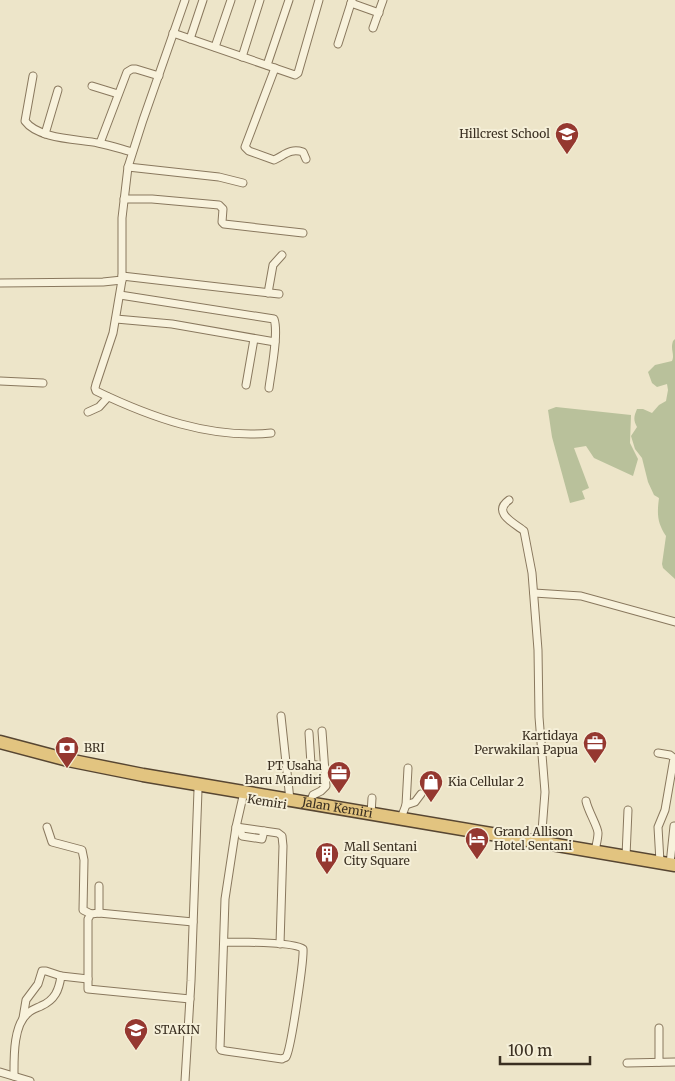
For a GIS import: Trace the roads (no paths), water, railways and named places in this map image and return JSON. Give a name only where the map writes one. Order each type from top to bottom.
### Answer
[{"type":"highway","name":"Jalan Kemiri","points":[[0,742],[98,766],[244,795],[290,800],[401,818],[540,844],[626,856],[665,865]]},
{"type":"highway","name":"Kemiri","points":[[0,749],[86,770],[198,790],[244,795],[665,865]]},
{"type":"street","points":[[185,0],[128,167],[124,199],[120,295],[113,333],[95,388],[96,391],[108,397],[185,425],[239,434],[271,433]]},
{"type":"street","points":[[190,39],[203,0]]},
{"type":"street","points":[[215,47],[231,0]]},
{"type":"street","points":[[242,57],[260,0]]},
{"type":"street","points":[[267,65],[288,0]]},
{"type":"street","points":[[174,33],[295,75],[298,73],[319,0]]},
{"type":"street","points":[[374,28],[383,0]]},
{"type":"street","points":[[338,44],[351,2],[379,12]]},
{"type":"street","points":[[275,68],[245,148],[274,160],[285,153],[296,150],[303,152],[306,159]]},
{"type":"street","points":[[100,143],[129,70],[136,69],[159,76]]},
{"type":"street","points":[[33,76],[25,121],[30,128],[45,134],[100,143],[132,152]]},
{"type":"street","points":[[92,86],[118,94]]},
{"type":"street","points":[[45,134],[58,90]]},
{"type":"street","points":[[128,167],[219,177],[244,183]]},
{"type":"street","points":[[124,199],[152,199],[219,205],[223,209],[222,222],[224,224],[303,233]]},
{"type":"street","points":[[268,293],[273,265],[282,255]]},
{"type":"street","points":[[0,283],[95,282],[122,278],[279,294]]},
{"type":"street","points":[[120,295],[272,318],[275,321],[275,342],[269,388]]},
{"type":"street","points":[[116,319],[172,324],[275,342]]},
{"type":"street","points":[[246,385],[254,338]]},
{"type":"street","points":[[0,382],[43,383]]},
{"type":"street","points":[[88,412],[99,407],[108,397]]},
{"type":"street","points":[[509,500],[504,504],[504,514],[506,519],[522,529],[524,533],[530,559],[534,593],[544,785],[540,844]]},
{"type":"street","points":[[534,593],[569,594],[675,622]]},
{"type":"street","points":[[281,716],[290,800]]},
{"type":"street","points":[[310,803],[313,795],[326,786],[322,731]]},
{"type":"street","points":[[308,733],[311,764],[325,766]]},
{"type":"street","points":[[658,753],[670,755],[674,758],[665,810],[658,828],[665,865]]},
{"type":"street","points":[[401,818],[406,805],[408,768]]},
{"type":"street","points":[[185,1081],[198,790]]},
{"type":"street","points":[[406,805],[418,800],[421,794]]},
{"type":"street","points":[[224,942],[300,946],[304,951],[294,1022],[286,1057],[278,1059],[221,1050],[225,899],[244,795]]},
{"type":"street","points":[[371,814],[372,798]]},
{"type":"street","points":[[586,801],[588,811],[597,828],[598,834],[595,851]]},
{"type":"street","points":[[626,856],[628,810]]},
{"type":"street","points":[[665,865],[674,826]]},
{"type":"street","points":[[47,827],[52,842],[82,850],[84,860],[83,910],[95,914],[193,922]]},
{"type":"street","points":[[238,827],[278,833],[282,836],[280,944]]},
{"type":"street","points":[[99,886],[95,914],[88,919],[88,989],[190,999]]},
{"type":"street","points":[[14,1076],[14,1050],[23,1019],[26,1000],[38,984],[42,971],[61,976],[88,979]]},
{"type":"street","points":[[23,1019],[28,1013],[51,1001],[56,995],[61,976]]},
{"type":"street","points":[[659,1028],[659,1062]]},
{"type":"street","points":[[627,1063],[675,1062]]},
{"type":"street","points":[[0,1072],[30,1081]]},
{"type":"place","name":"Hillcrest School","points":[[567,155]]},
{"type":"place","name":"Kartidaya Perwakilan Papua","points":[[595,764]]},
{"type":"place","name":"BRI","points":[[67,769]]},
{"type":"place","name":"PT Usaha Baru Mandiri","points":[[339,794]]},
{"type":"place","name":"Kia Cellular 2","points":[[431,803]]},
{"type":"place","name":"Grand Allison Hotel Sentani","points":[[477,860]]},
{"type":"place","name":"Mall Sentani City Square","points":[[327,875]]},
{"type":"place","name":"STAKIN","points":[[136,1051]]}]
